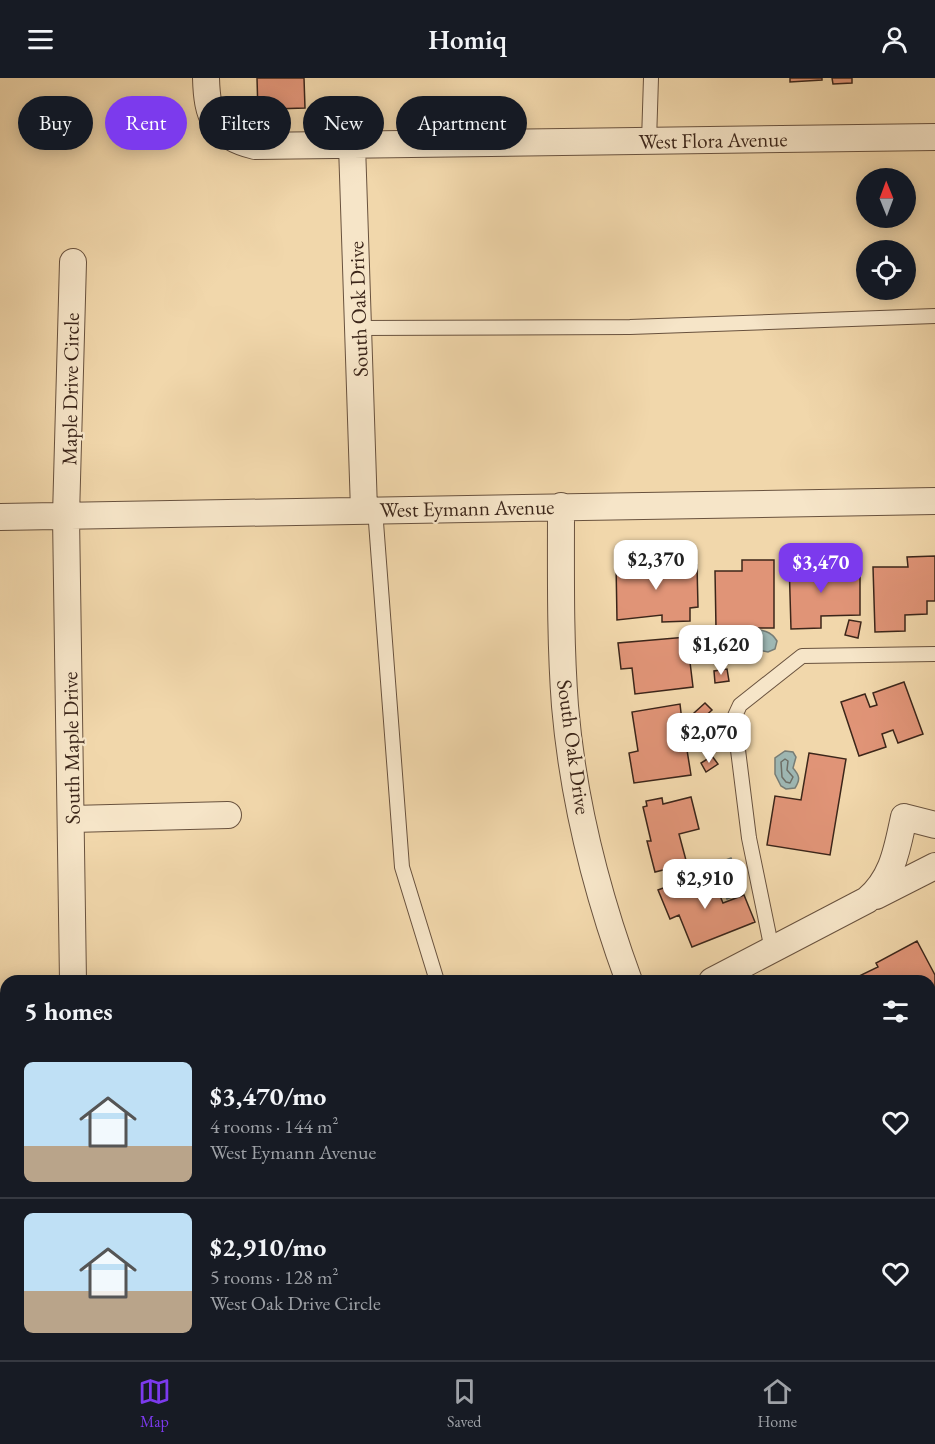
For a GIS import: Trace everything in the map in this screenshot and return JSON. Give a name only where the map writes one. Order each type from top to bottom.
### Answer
[{"type":"street","name":"West Flora Avenue","points":[[206,78],[210,116],[218,127],[240,142],[255,146],[303,146]]},
{"type":"street","name":"West Flora Avenue","points":[[384,145],[935,137]]},
{"type":"street","name":"South Oak Drive","points":[[352,150],[358,328],[370,510]]},
{"type":"street","name":"Maple Drive Circle","points":[[66,516],[73,262]]},
{"type":"street","name":"West Eymann Avenue","points":[[0,517],[935,501]]},
{"type":"street","name":"South Oak Drive","points":[[561,506],[562,654],[571,758],[591,851],[626,975]]},
{"type":"street","name":"South Maple Drive","points":[[66,516],[74,975]]},
{"type":"street","points":[[72,819],[228,815]]},
{"type":"street","points":[[867,900],[878,891],[891,870],[904,817],[935,825]]},
{"type":"street","points":[[724,975],[935,867]]},
{"type":"lane","points":[[649,141],[651,78]]},
{"type":"lane","points":[[358,328],[630,327],[935,316]]},
{"type":"lane","points":[[370,510],[402,867],[435,975]]},
{"type":"lane","points":[[772,950],[749,838],[734,718],[737,709],[765,683],[802,656],[935,654]]},
{"type":"water","points":[[747,629],[771,634],[777,641],[775,649],[768,652],[742,647],[739,637]]},
{"type":"water","points":[[785,751],[793,752],[796,757],[793,768],[799,780],[795,788],[786,789],[781,786],[775,774],[775,758]]},
{"type":"water","points":[[731,858],[745,891],[727,899],[713,865]]},
{"type":"building","points":[[257,78],[304,78],[303,108],[291,108],[291,96],[258,96]]},
{"type":"building","points":[[790,78],[822,78],[822,80],[790,82]]},
{"type":"building","points":[[832,78],[852,78],[852,83],[833,84]]},
{"type":"building","points":[[935,556],[935,601],[927,601],[927,614],[905,615],[905,631],[875,632],[873,567],[908,567],[907,557]]},
{"type":"building","points":[[823,559],[823,579],[833,579],[833,572],[860,572],[860,615],[821,616],[821,628],[791,629],[789,560]]},
{"type":"building","points":[[742,560],[774,560],[774,628],[716,628],[715,571],[742,571]]},
{"type":"building","points":[[651,561],[651,566],[697,565],[698,607],[690,608],[690,621],[662,622],[662,615],[617,620],[616,562]]},
{"type":"building","points":[[849,620],[861,622],[858,638],[845,635]]},
{"type":"building","points":[[687,637],[693,687],[635,694],[632,668],[621,669],[618,643]]},
{"type":"building","points":[[727,669],[729,681],[715,683],[714,671]]},
{"type":"building","points":[[904,682],[923,734],[898,743],[893,730],[882,734],[886,747],[859,756],[841,702],[865,694],[870,707],[877,705],[873,693]]},
{"type":"building","points":[[705,703],[712,710],[701,720],[694,713]]},
{"type":"building","points":[[680,704],[682,721],[692,720],[697,748],[687,750],[691,775],[634,783],[629,753],[638,751],[632,712]]},
{"type":"building","points":[[717,728],[719,740],[704,742],[703,730]]},
{"type":"building","points":[[809,753],[846,759],[830,855],[767,845],[775,796],[801,800]]},
{"type":"building","points":[[712,756],[718,764],[706,772],[701,763]]},
{"type":"building","points":[[691,797],[699,829],[679,834],[687,864],[655,872],[647,841],[651,841],[643,807],[647,806],[646,801],[662,798],[663,804]]},
{"type":"building","points":[[700,874],[704,884],[714,881],[723,903],[744,895],[755,922],[692,947],[679,915],[670,919],[658,890]]},
{"type":"building","points":[[917,941],[935,975],[861,975],[878,967],[876,963]]}]
